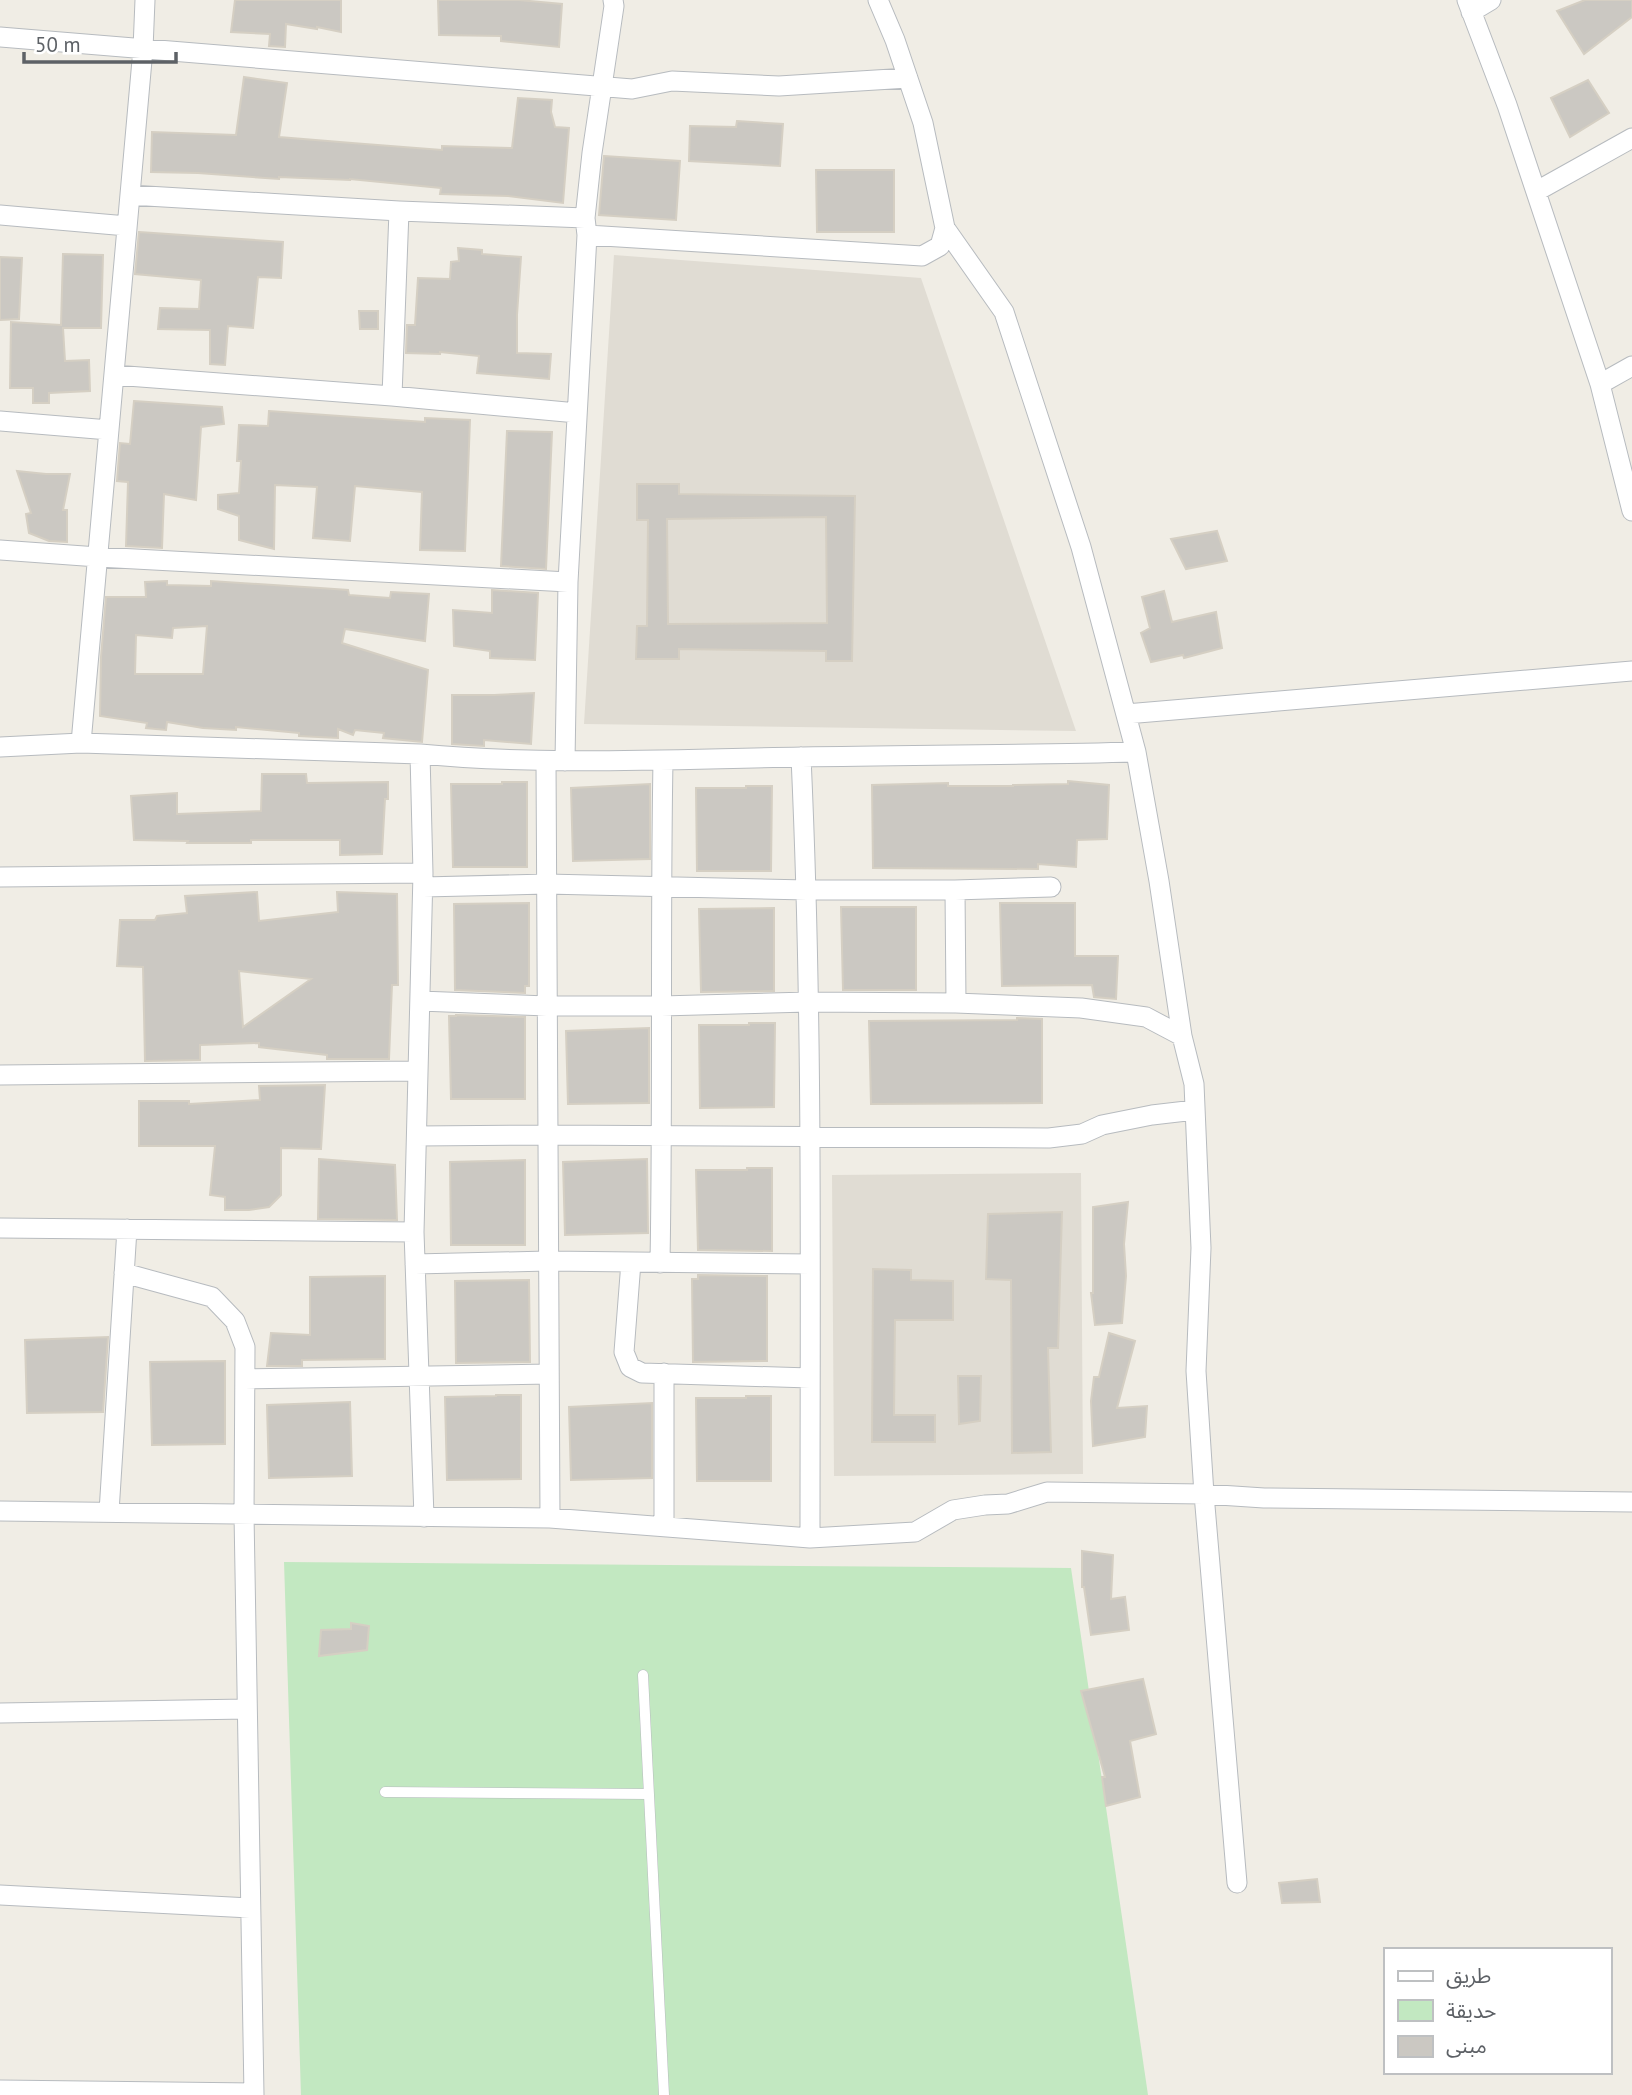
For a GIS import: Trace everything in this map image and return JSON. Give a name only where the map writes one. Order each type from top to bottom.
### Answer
[{"type":"street","points":[[81,744],[143,49],[145,0]]},
{"type":"street","points":[[550,1518],[546,884],[568,582],[586,227],[592,153],[613,0]]},
{"type":"street","points":[[878,0],[895,40],[923,123],[945,228],[1004,312],[1081,547],[1136,752],[1160,881],[1182,1036],[1194,1084],[1202,1248],[1196,1371],[1237,1884]]},
{"type":"street","points":[[1491,0],[1469,6],[1507,105],[1600,384],[1632,511]]},
{"type":"street","points":[[0,37],[632,89],[672,81],[779,86],[908,78]]},
{"type":"street","points":[[1536,191],[1632,138]]},
{"type":"street","points":[[130,195],[399,211],[922,256],[940,246],[945,228]]},
{"type":"street","points":[[392,396],[399,211]]},
{"type":"street","points":[[0,215],[127,226]]},
{"type":"street","points":[[1600,384],[1632,366]]},
{"type":"street","points":[[114,375],[577,413]]},
{"type":"street","points":[[0,421],[109,430]]},
{"type":"street","points":[[0,550],[568,582]]},
{"type":"street","points":[[1126,714],[1632,671]]},
{"type":"street","points":[[0,747],[81,744],[420,754],[555,761],[1017,756],[1136,752]]},
{"type":"street","points":[[420,754],[423,880],[414,1232],[424,1517]]},
{"type":"street","points":[[801,757],[807,890],[810,1538]]},
{"type":"street","points":[[660,1263],[663,761]]},
{"type":"street","points":[[0,877],[423,880],[807,890],[1051,887]]},
{"type":"street","points":[[955,890],[956,1003]]},
{"type":"street","points":[[420,1001],[547,1006],[956,1003],[1115,1012],[1146,1017],[1182,1036]]},
{"type":"street","points":[[0,1075],[418,1071]]},
{"type":"street","points":[[417,1136],[1049,1138],[1082,1134],[1101,1125],[1152,1115],[1195,1110]]},
{"type":"street","points":[[0,1228],[414,1232]]},
{"type":"street","points":[[109,1513],[127,1229]]},
{"type":"street","points":[[415,1264],[548,1261],[810,1264]]},
{"type":"street","points":[[631,1262],[624,1352],[630,1367],[642,1373],[810,1378]]},
{"type":"street","points":[[0,2090],[254,2094],[244,1514],[245,1347],[236,1321],[212,1297],[124,1273]]},
{"type":"street","points":[[664,1373],[664,1527]]},
{"type":"street","points":[[245,1378],[549,1374]]},
{"type":"street","points":[[0,1511],[550,1518],[810,1538],[915,1532],[953,1510],[1008,1504],[1046,1492],[1204,1494],[1264,1498],[1632,1502]]},
{"type":"street","points":[[0,1713],[247,1709]]},
{"type":"street","points":[[0,1895],[250,1908]]},
{"type":"lane","points":[[643,1675],[664,2095]]},
{"type":"lane","points":[[385,1792],[649,1794]]},
{"type":"shaded area","points":[[614,255],[921,278],[1076,731],[584,724]]},
{"type":"shaded area","points":[[1081,1173],[1083,1474],[834,1476],[832,1175]]},
{"type":"green space","points":[[284,1562],[1071,1568],[1148,2095],[301,2095]]},
{"type":"building","points":[[235,0],[341,0],[341,32],[286,24],[285,47],[269,46],[270,34],[231,32]]},
{"type":"building","points":[[438,0],[519,0],[562,4],[559,47],[501,41],[501,36],[439,35]]},
{"type":"building","points":[[1585,0],[1632,0],[1632,17],[1584,54],[1557,11]]},
{"type":"building","points":[[244,77],[287,83],[279,137],[442,150],[442,146],[512,148],[518,98],[552,100],[551,112],[555,127],[569,128],[563,203],[508,196],[440,194],[441,188],[350,179],[279,179],[151,172],[152,132],[236,135]]},
{"type":"building","points":[[1588,80],[1609,113],[1570,137],[1551,98]]},
{"type":"building","points":[[737,121],[783,124],[780,166],[689,161],[690,126],[736,127]]},
{"type":"building","points":[[604,156],[680,161],[676,220],[599,215]]},
{"type":"building","points":[[816,170],[894,170],[894,232],[817,232]]},
{"type":"building","points":[[139,232],[283,242],[281,278],[258,277],[253,328],[228,326],[225,365],[210,364],[210,330],[158,329],[160,308],[199,309],[201,280],[135,274]]},
{"type":"building","points":[[458,248],[482,250],[482,254],[521,257],[517,353],[551,354],[549,379],[477,373],[479,356],[440,352],[406,353],[407,325],[415,325],[418,278],[450,279],[451,262],[459,261]]},
{"type":"building","points":[[63,254],[103,255],[101,328],[63,328],[65,361],[89,360],[90,391],[49,393],[49,403],[33,403],[33,388],[10,388],[11,322],[61,325]]},
{"type":"building","points":[[0,257],[22,258],[19,319],[0,320]]},
{"type":"building","points":[[359,311],[378,311],[378,329],[360,329]]},
{"type":"building","points":[[134,401],[222,407],[224,424],[201,427],[196,500],[164,494],[162,548],[126,546],[128,482],[117,481],[120,443],[130,444]]},
{"type":"building","points":[[269,411],[425,422],[425,418],[470,420],[465,551],[420,550],[422,492],[355,486],[350,541],[313,538],[317,487],[275,485],[274,549],[239,540],[239,516],[218,509],[218,495],[239,493],[239,425],[268,426]]},
{"type":"building","points":[[507,431],[552,432],[546,569],[501,566]]},
{"type":"building","points":[[17,471],[70,474],[63,510],[67,510],[67,542],[49,541],[29,533],[26,514],[31,513]]},
{"type":"building","points":[[637,484],[679,484],[679,494],[855,496],[852,661],[826,661],[826,651],[679,649],[679,659],[636,659],[637,626],[647,626],[648,520],[637,520]],"holes":[[[826,517],[827,623],[668,624],[667,519]]]},
{"type":"building","points":[[1217,531],[1227,561],[1186,569],[1171,539]]},
{"type":"building","points":[[167,581],[167,585],[211,586],[211,581],[320,588],[348,590],[349,595],[390,598],[391,592],[429,594],[425,641],[345,629],[342,643],[428,670],[422,742],[383,738],[384,733],[355,730],[353,735],[338,729],[338,738],[299,736],[299,733],[236,727],[236,730],[203,728],[167,722],[166,730],[146,728],[147,723],[100,716],[106,597],[146,597],[145,582]],"holes":[[[207,626],[203,674],[135,674],[136,635],[172,638],[173,628]]]},
{"type":"building","points":[[492,590],[538,593],[535,660],[490,658],[490,651],[454,646],[453,610],[492,613]]},
{"type":"building","points":[[1164,591],[1172,622],[1216,612],[1222,648],[1184,658],[1183,655],[1151,662],[1141,633],[1150,628],[1142,597]]},
{"type":"building","points":[[534,693],[531,744],[484,740],[484,746],[452,744],[452,695]]},
{"type":"building","points":[[262,774],[306,774],[307,783],[388,782],[382,854],[340,855],[340,840],[187,843],[188,841],[134,840],[131,796],[177,793],[177,814],[261,811]]},
{"type":"building","points":[[1068,781],[1109,785],[1107,839],[1077,840],[1076,867],[1038,864],[1038,869],[873,868],[872,785],[948,783],[948,786],[1013,786],[1068,784]]},
{"type":"building","points":[[527,782],[527,867],[453,867],[451,784]]},
{"type":"building","points":[[650,784],[650,859],[573,861],[571,788]]},
{"type":"building","points":[[772,786],[771,871],[697,871],[696,788]]},
{"type":"building","points":[[257,892],[259,921],[338,912],[337,892],[397,894],[398,985],[392,985],[389,1059],[327,1059],[327,1055],[259,1047],[259,1043],[200,1045],[200,1060],[145,1061],[143,967],[117,966],[120,920],[155,920],[157,916],[187,913],[185,896]],"holes":[[[239,971],[311,979],[243,1027]]]},
{"type":"building","points":[[529,903],[529,986],[525,986],[525,993],[455,990],[454,904]]},
{"type":"building","points":[[1000,903],[1075,903],[1075,956],[1118,956],[1116,999],[1094,997],[1092,985],[1002,986]]},
{"type":"building","points":[[841,907],[916,907],[916,990],[843,990]]},
{"type":"building","points":[[774,908],[774,991],[701,992],[699,909]]},
{"type":"building","points":[[449,1016],[525,1017],[525,1099],[451,1099]]},
{"type":"building","points":[[1042,1019],[1042,1103],[871,1104],[869,1021]]},
{"type":"building","points":[[775,1023],[774,1107],[700,1108],[699,1025]]},
{"type":"building","points":[[649,1028],[649,1103],[568,1104],[566,1031]]},
{"type":"building","points":[[325,1085],[321,1149],[281,1148],[281,1195],[269,1207],[225,1210],[225,1197],[210,1195],[215,1146],[139,1146],[139,1101],[189,1101],[189,1104],[260,1100],[259,1086]]},
{"type":"building","points":[[319,1159],[395,1165],[397,1220],[318,1219]]},
{"type":"building","points":[[647,1159],[648,1233],[565,1235],[563,1162]]},
{"type":"building","points":[[525,1160],[525,1245],[451,1245],[450,1162]]},
{"type":"building","points":[[772,1168],[772,1251],[698,1250],[696,1170]]},
{"type":"building","points":[[1128,1202],[1122,1323],[1095,1325],[1091,1293],[1093,1207]]},
{"type":"building","points":[[1062,1212],[1058,1348],[1048,1348],[1051,1452],[1012,1453],[1011,1280],[986,1279],[988,1214]]},
{"type":"building","points":[[873,1269],[911,1270],[911,1280],[953,1281],[953,1320],[895,1320],[894,1415],[935,1415],[935,1442],[872,1442]]},
{"type":"building","points":[[698,1275],[767,1276],[767,1361],[693,1362],[692,1279],[698,1279]]},
{"type":"building","points":[[385,1276],[385,1359],[302,1360],[302,1366],[267,1366],[271,1333],[310,1335],[310,1277]]},
{"type":"building","points":[[529,1280],[530,1362],[456,1363],[455,1281]]},
{"type":"building","points":[[1109,1333],[1135,1341],[1117,1408],[1147,1406],[1145,1437],[1093,1446],[1091,1401],[1094,1377],[1099,1377]]},
{"type":"building","points":[[108,1337],[103,1412],[27,1413],[25,1340]]},
{"type":"building","points":[[225,1361],[225,1444],[152,1445],[150,1362]]},
{"type":"building","points":[[958,1376],[981,1376],[980,1421],[959,1424]]},
{"type":"building","points":[[521,1395],[521,1479],[447,1480],[445,1397]]},
{"type":"building","points":[[771,1396],[771,1481],[697,1481],[696,1398]]},
{"type":"building","points":[[350,1402],[352,1476],[269,1478],[267,1405]]},
{"type":"building","points":[[652,1403],[652,1478],[571,1480],[569,1407]]},
{"type":"building","points":[[1082,1551],[1113,1555],[1111,1599],[1125,1597],[1129,1630],[1091,1635],[1082,1587]]},
{"type":"building","points":[[351,1623],[369,1626],[367,1650],[319,1656],[321,1630],[351,1629]]},
{"type":"building","points":[[1143,1679],[1156,1734],[1130,1741],[1140,1797],[1106,1806],[1102,1777],[1105,1777],[1081,1691]]},
{"type":"building","points":[[1317,1879],[1320,1902],[1282,1903],[1279,1883]]}]
